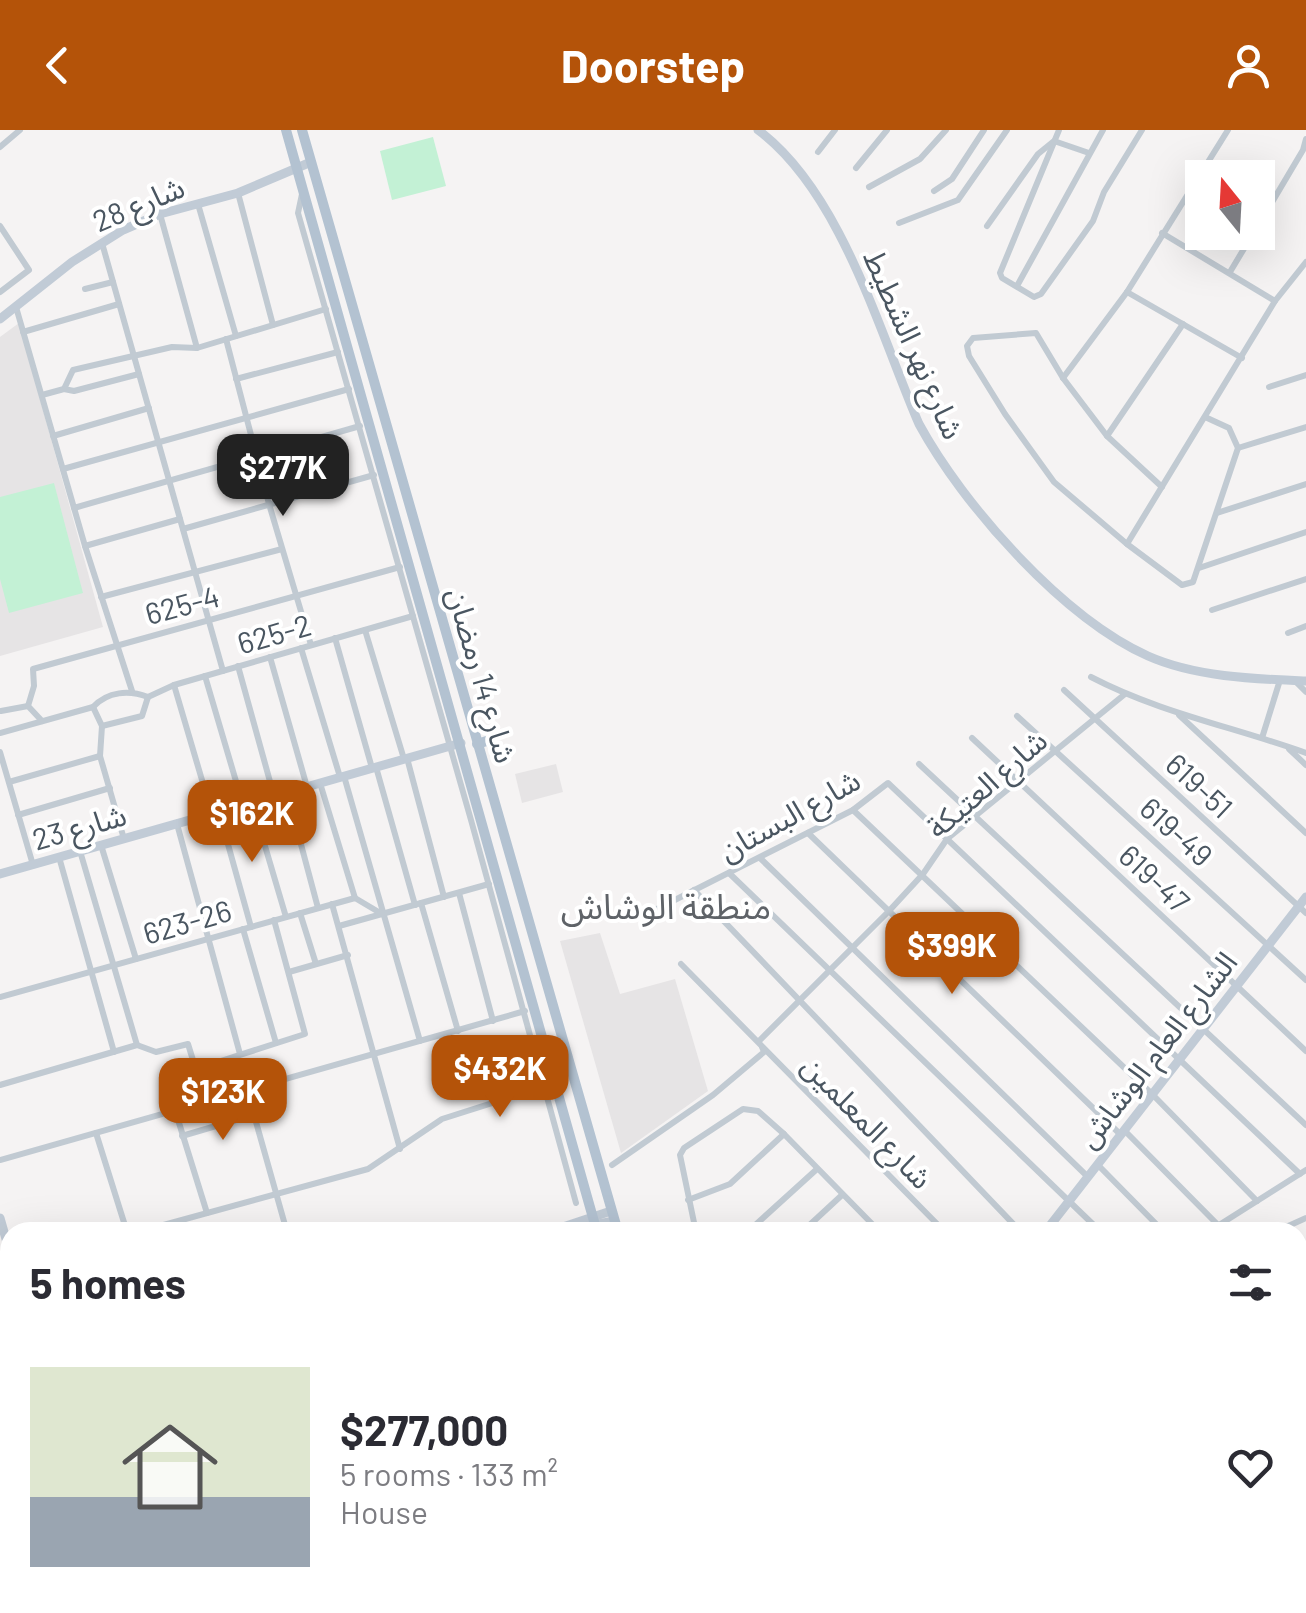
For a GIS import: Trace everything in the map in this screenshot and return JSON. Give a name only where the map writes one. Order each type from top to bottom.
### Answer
[{"type":"main road","name":"شارع 14 رمضان","points":[[286,130],[444,683],[456,744],[594,1222]]},
{"type":"main road","name":"شارع 14 رمضان","points":[[302,130],[614,1221]]},
{"type":"main road","points":[[325,304],[329,283]]},
{"type":"main road","points":[[428,668],[444,683]]},
{"type":"main road","points":[[477,744],[493,740]]},
{"type":"main road","points":[[557,1127],[571,1137]]},
{"type":"street","points":[[0,148],[20,130]]},
{"type":"street","name":"شارع نهر الشطيط","points":[[758,130],[794,163],[830,219],[919,424],[937,455],[968,498],[1030,567],[1088,619],[1149,656],[1207,672],[1301,681]]},
{"type":"street","points":[[818,152],[835,130]]},
{"type":"street","points":[[856,168],[888,130]]},
{"type":"street","points":[[869,187],[920,159],[946,130]]},
{"type":"street","points":[[934,191],[952,179],[984,130]]},
{"type":"street","points":[[899,223],[958,200],[1007,130]]},
{"type":"street","points":[[1059,130],[1000,271],[1002,278],[1034,297],[1093,220],[1104,192],[1142,130]]},
{"type":"street","points":[[1017,286],[1103,130]]},
{"type":"street","points":[[1064,378],[1127,292],[1228,130]]},
{"type":"street","points":[[1275,198],[1304,150],[1306,139]]},
{"type":"street","points":[[1054,141],[1089,153]]},
{"type":"street","points":[[987,226],[1038,154],[1054,141]]},
{"type":"street","name":"شارع 28","points":[[0,319],[102,242],[160,214],[238,193],[312,162]]},
{"type":"street","points":[[238,193],[273,325]]},
{"type":"street","points":[[302,194],[298,213],[428,668],[456,744]]},
{"type":"street","points":[[198,204],[236,336]]},
{"type":"street","points":[[160,214],[197,348]]},
{"type":"street","points":[[0,226],[28,270],[0,292]]},
{"type":"street","points":[[1162,232],[1275,301]]},
{"type":"street","points":[[102,242],[223,670]]},
{"type":"street","points":[[1230,272],[1243,250]]},
{"type":"street","points":[[1127,544],[1275,301],[1306,262]]},
{"type":"street","points":[[85,289],[113,282]]},
{"type":"street","points":[[1127,292],[1242,358]]},
{"type":"street","points":[[23,332],[119,304]]},
{"type":"street","points":[[64,389],[74,370],[172,346],[197,348],[325,304]]},
{"type":"street","points":[[16,307],[85,546],[132,690]]},
{"type":"street","points":[[1107,436],[1183,324]]},
{"type":"street","points":[[1162,487],[1107,436],[1036,334],[974,338],[966,346],[1004,414],[1054,482],[1182,585],[1193,582],[1238,448],[1229,428],[1205,417]]},
{"type":"street","points":[[226,339],[311,645]]},
{"type":"street","points":[[236,379],[338,352]]},
{"type":"street","points":[[42,395],[139,374]]},
{"type":"street","points":[[1268,387],[1306,375]]},
{"type":"street","points":[[63,469],[349,389]]},
{"type":"street","points":[[53,436],[149,408]]},
{"type":"street","points":[[74,508],[360,426]]},
{"type":"street","points":[[1238,448],[1306,428]]},
{"type":"street","points":[[183,530],[374,476]]},
{"type":"street","points":[[1216,513],[1306,484]]},
{"type":"street","points":[[85,546],[180,519]]},
{"type":"street","points":[[1198,568],[1306,532]]},
{"type":"street","points":[[101,598],[282,549]]},
{"type":"street","name":"625-4","points":[[28,706],[34,686],[33,669],[400,567]]},
{"type":"street","points":[[1212,610],[1306,579]]},
{"type":"street","name":"625-2","points":[[102,726],[142,716],[148,697],[174,684],[413,616]]},
{"type":"street","points":[[1288,632],[1306,626]]},
{"type":"street","points":[[365,630],[444,896]]},
{"type":"street","points":[[335,638],[458,1030]]},
{"type":"street","points":[[301,648],[420,1041]]},
{"type":"street","points":[[270,657],[307,787]]},
{"type":"street","points":[[238,666],[274,796]]},
{"type":"street","points":[[205,676],[286,917]]},
{"type":"street","points":[[1092,677],[1178,714],[1306,753]]},
{"type":"street","points":[[1262,738],[1280,680]]},
{"type":"street","points":[[1301,681],[1306,692]]},
{"type":"street","points":[[174,684],[216,813],[276,1043]]},
{"type":"street","points":[[0,732],[92,706],[132,690],[148,697]]},
{"type":"street","name":"619-51","points":[[1064,690],[1302,910]]},
{"type":"street","name":"شارع العتيکة","points":[[612,1165],[713,1095],[764,1052],[759,1042],[889,911],[946,839],[1125,694]]},
{"type":"street","points":[[0,704],[0,712],[28,706],[42,721]]},
{"type":"street","points":[[92,706],[102,726],[100,756],[124,839]]},
{"type":"street","points":[[1178,714],[1306,833]]},
{"type":"street","name":"619-49","points":[[1017,716],[1306,980]]},
{"type":"street","name":"619-47","points":[[972,738],[1306,1051]]},
{"type":"street","name":"شارع 23","points":[[0,874],[456,744]]},
{"type":"street","points":[[1285,745],[1306,765]]},
{"type":"street","points":[[0,752],[33,865]]},
{"type":"street","points":[[9,782],[100,756]]},
{"type":"street","points":[[919,764],[1306,1125]]},
{"type":"street","points":[[320,783],[355,898],[382,914]]},
{"type":"street","name":"شارع البستان","points":[[656,909],[853,810],[888,784],[946,839]]},
{"type":"street","points":[[18,815],[110,788]]},
{"type":"street","points":[[287,792],[318,908]]},
{"type":"street","points":[[853,810],[1152,1094],[1257,1201]]},
{"type":"street","points":[[477,818],[490,884],[576,1203]]},
{"type":"street","points":[[177,824],[240,1054]]},
{"type":"street","points":[[808,833],[1215,1222]]},
{"type":"street","points":[[946,839],[1303,1172],[1225,1222]]},
{"type":"street","points":[[101,846],[136,959]]},
{"type":"street","points":[[80,851],[137,1045]]},
{"type":"street","points":[[59,858],[114,1052]]},
{"type":"street","points":[[760,858],[1088,1176]]},
{"type":"street","points":[[729,873],[1092,1222]]},
{"type":"street","points":[[339,926],[490,884]]},
{"type":"street","points":[[694,890],[1011,1222]]},
{"type":"street","points":[[459,892],[493,1021]]},
{"type":"street","name":"الشارع العام الوشاش","points":[[1053,1222],[1236,986],[1302,910],[1306,897]]},
{"type":"street","name":"623-26","points":[[0,997],[355,898]]},
{"type":"street","points":[[332,904],[400,1149]]},
{"type":"street","points":[[300,914],[316,964]]},
{"type":"street","points":[[196,1068],[302,1036],[306,1030],[274,920]]},
{"type":"street","points":[[289,972],[348,955]]},
{"type":"street","name":"شارع المعلمين","points":[[682,964],[935,1222]]},
{"type":"street","points":[[0,1160],[525,1012]]},
{"type":"street","points":[[0,1085],[137,1045],[156,1052],[188,1044],[206,1102]]},
{"type":"street","points":[[174,1222],[368,1169],[442,1119],[546,1086]]},
{"type":"street","points":[[247,1090],[284,1222]]},
{"type":"street","points":[[694,1222],[680,1154],[742,1109],[758,1111],[784,1134],[869,1222]]},
{"type":"street","points":[[175,1110],[207,1213]]},
{"type":"street","points":[[182,1136],[254,1115]]},
{"type":"street","points":[[96,1132],[123,1222]]},
{"type":"street","points":[[688,1200],[730,1184],[784,1134]]},
{"type":"street","points":[[1098,1164],[1154,1222]]},
{"type":"street","points":[[762,1222],[817,1169]]},
{"type":"street","points":[[813,1222],[842,1196]]},
{"type":"shaded area","points":[[19,323],[103,627],[0,656],[0,337]]},
{"type":"shaded area","points":[[556,764],[563,792],[522,803],[515,774]]},
{"type":"shaded area","points":[[600,933],[620,994],[675,979],[708,1091],[621,1153],[560,941]]},
{"type":"green space","points":[[433,137],[446,186],[392,200],[380,151]]},
{"type":"green space","points":[[54,483],[83,593],[9,613],[0,579],[0,497]]},
{"type":"district","name":"منطقة الوشاش","points":[[666,905]]}]
